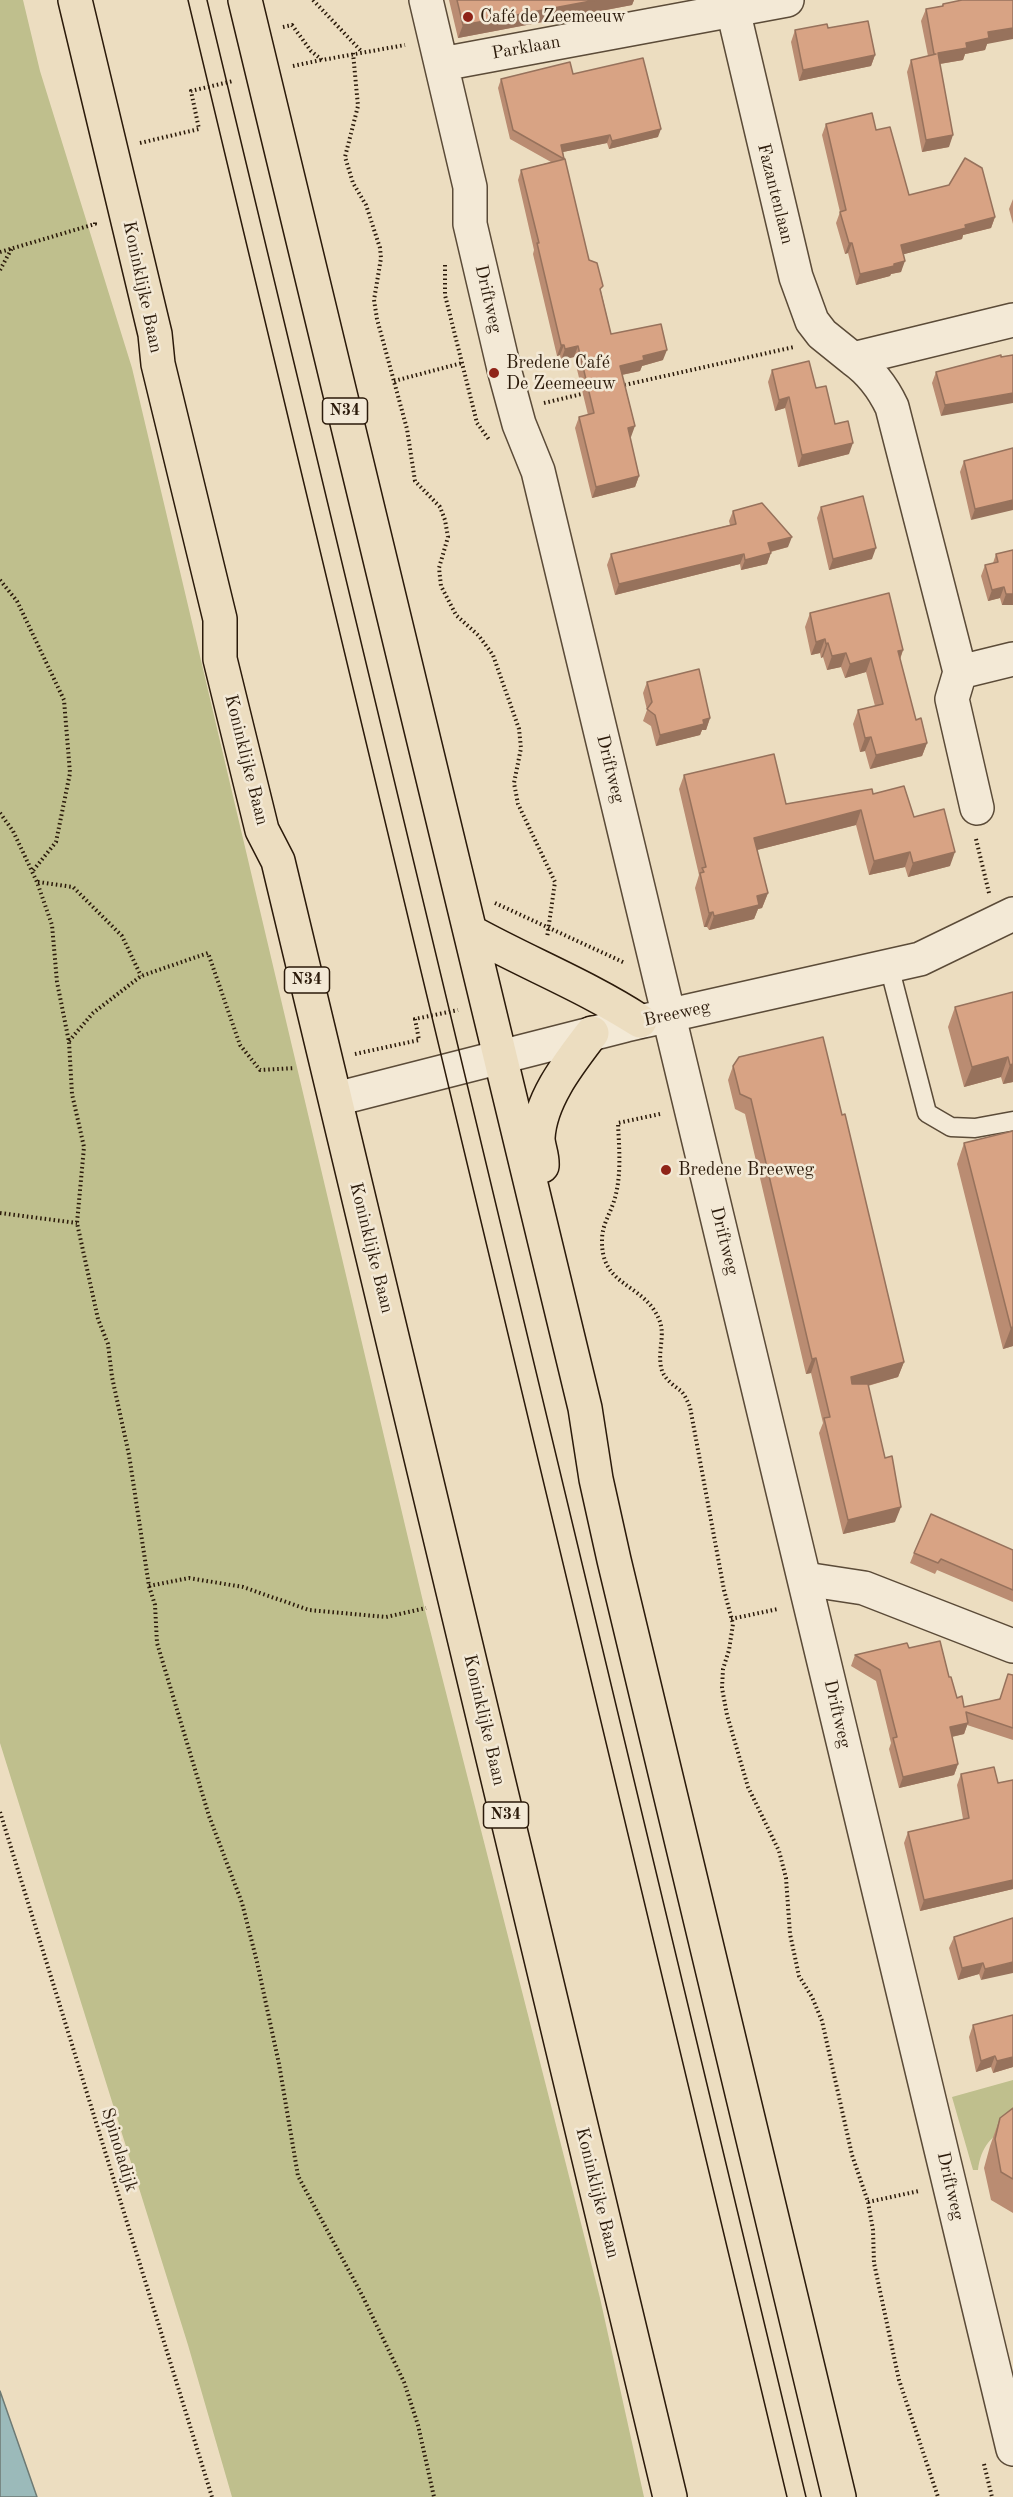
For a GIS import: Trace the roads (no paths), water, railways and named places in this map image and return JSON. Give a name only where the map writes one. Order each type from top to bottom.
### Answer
[{"type":"main road","name":"Koninklijke Baan","points":[[75,0],[154,334],[158,364],[220,619],[220,659],[262,830],[278,861],[670,2497]]},
{"type":"main road","name":"N34","points":[[245,0],[585,1408],[596,1479],[619,1581],[839,2497]]},
{"type":"main road","points":[[471,932],[538,967],[655,1019]]},
{"type":"main road","points":[[534,1194],[542,1163],[538,1140],[544,1111],[562,1074],[592,1033]]},
{"type":"street","name":"Driftweg","points":[[426,0],[470,187],[470,224],[515,409],[538,471],[655,1019],[805,1578],[1013,2449]]},
{"type":"street","name":"Parklaan","points":[[442,64],[787,0]]},
{"type":"street","name":"Fazantenlaan","points":[[733,10],[805,308],[822,334],[865,368],[885,393],[892,407],[960,672],[952,699],[977,808]]},
{"type":"street","points":[[853,359],[1013,320]]},
{"type":"street","points":[[960,672],[1013,659]]},
{"type":"street","name":"Breeweg","points":[[336,1099],[592,1033],[920,959],[1004,919]]},
{"type":"street","points":[[805,1578],[864,1588],[1013,1647]]},
{"type":"lane","points":[[889,966],[927,1113],[951,1127],[975,1128],[1013,1121]]},
{"type":"water","points":[[0,2391],[37,2497],[0,2497]]},
{"type":"tram line","points":[[188,0],[787,2497]]},
{"type":"tram line","points":[[207,0],[806,2497]]},
{"type":"place","name":"Café de Zeemeeuw","points":[[468,17]]},
{"type":"place","name":"Bredene Café De Zeemeeuw","points":[[494,373]]},
{"type":"place","name":"Bredene Breeweg","points":[[666,1170]]}]
